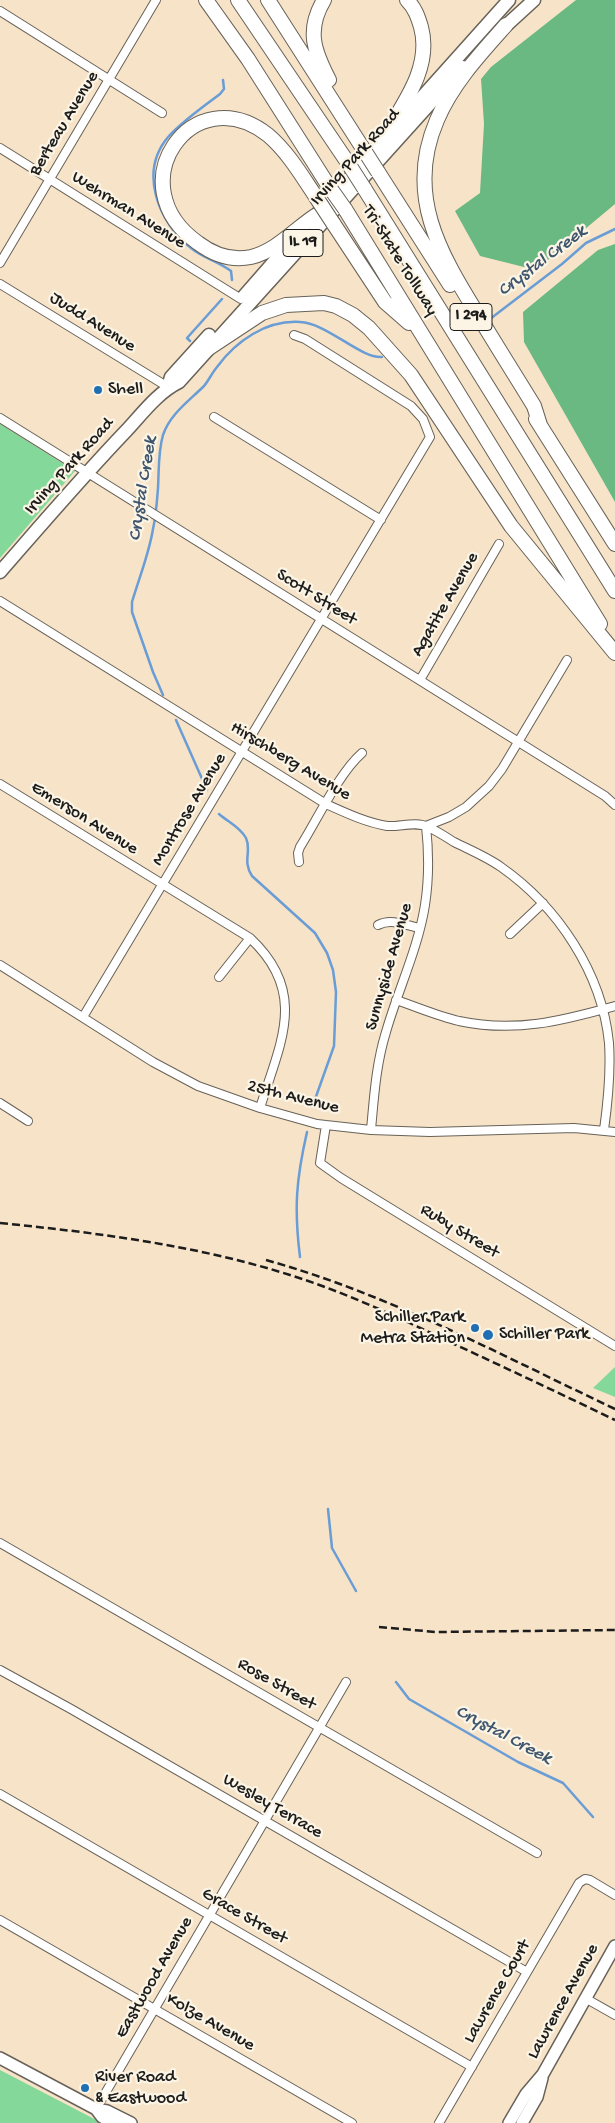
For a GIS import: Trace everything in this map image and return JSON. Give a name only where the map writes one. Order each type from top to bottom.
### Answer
[{"type":"highway","name":"Tri-State Tollway","points":[[206,0],[248,59],[345,209],[615,648]]},
{"type":"highway","name":"Tri-State Tollway","points":[[238,0],[364,188],[615,591]]},
{"type":"highway","name":"I 294","points":[[268,0],[369,146],[379,171],[615,544]]},
{"type":"highway","points":[[324,0],[317,12],[313,26],[315,48],[325,71],[369,146],[410,93],[420,72],[423,60],[423,34],[413,6],[407,0]]},
{"type":"highway","points":[[506,25],[458,83],[437,119],[426,151],[423,178],[430,225],[437,244],[534,406],[540,425]]},
{"type":"highway","points":[[315,216],[272,248],[244,258],[227,257],[199,244],[177,222],[164,197],[163,173],[173,146],[188,130],[212,120],[221,118],[238,120],[256,127],[275,142],[290,159],[385,302],[422,336]]},
{"type":"highway","points":[[206,350],[262,314],[281,306],[298,303],[324,304],[336,306],[353,315],[369,328],[412,375],[511,526],[615,653]]},
{"type":"main road","name":"Irving Park Road","points":[[168,387],[171,377],[315,216],[369,146],[510,0]]},
{"type":"main road","name":"Irving Park Road","points":[[0,572],[87,472],[168,387],[178,382],[469,60],[534,2]]},
{"type":"main road","name":"Lawrence Avenue","points":[[509,2123],[526,2094],[543,2074],[615,1946]]},
{"type":"main road","points":[[0,2058],[96,2109],[107,2111],[131,2123]]},
{"type":"main road","name":"Lawrence Avenue","points":[[522,2123],[537,2097],[543,2074]]},
{"type":"main road","points":[[96,2109],[102,2117],[113,2123]]},
{"type":"street","name":"Berteau Avenue","points":[[0,263],[156,0]]},
{"type":"street","points":[[0,11],[162,113]]},
{"type":"street","name":"Wehrman Avenue","points":[[0,148],[241,299]]},
{"type":"street","name":"Judd Avenue","points":[[0,284],[168,387]]},
{"type":"street","name":"Montrose Avenue","points":[[84,1017],[430,437],[423,419],[411,406],[305,339],[294,334]]},
{"type":"street","points":[[214,417],[381,520]]},
{"type":"street","name":"Scott Street","points":[[0,418],[605,796],[615,805]]},
{"type":"street","name":"Agatite Avenue","points":[[420,680],[499,544]]},
{"type":"street","name":"Hirschberg Avenue","points":[[0,601],[326,804],[355,818],[388,826],[426,826],[501,867],[543,903],[579,953],[597,992],[602,1009],[608,1042],[610,1081],[604,1130]]},
{"type":"street","points":[[426,826],[449,817],[479,796],[502,769],[567,660]]},
{"type":"street","points":[[299,862],[298,853],[300,848],[342,776],[362,753]]},
{"type":"street","name":"Emerson Avenue","points":[[0,784],[250,938],[262,949],[278,973],[283,986],[286,1007],[284,1030],[260,1108]]},
{"type":"street","name":"Sunnyside Avenue","points":[[371,1130],[379,1062],[386,1032],[420,928],[424,906],[429,868],[426,826]]},
{"type":"street","points":[[510,934],[543,903]]},
{"type":"street","points":[[378,925],[394,922],[420,928]]},
{"type":"street","points":[[219,977],[250,938]]},
{"type":"street","name":"25th Avenue","points":[[0,965],[152,1062],[198,1086],[260,1108],[326,1125],[371,1130],[430,1132],[561,1128],[615,1132]]},
{"type":"street","points":[[396,1000],[458,1021],[510,1027],[549,1023],[615,1006]]},
{"type":"street","points":[[0,1104],[28,1121]]},
{"type":"street","name":"Ruby Street","points":[[326,1125],[320,1163],[341,1178],[615,1346]]},
{"type":"street","name":"Rose Street","points":[[0,1543],[536,1853]]},
{"type":"street","name":"Wesley Terrace","points":[[0,1670],[527,1972]]},
{"type":"street","name":"Eastwood Avenue","points":[[96,2109],[346,1682]]},
{"type":"street","name":"Grace Street","points":[[0,1794],[472,2067]]},
{"type":"street","name":"Lawrence Court","points":[[439,2123],[579,1883],[585,1879],[590,1880],[615,1895]]},
{"type":"street","name":"Kolze Avenue","points":[[0,1920],[352,2123]]},
{"type":"street","points":[[586,1998],[615,2015]]},
{"type":"green space","points":[[576,0],[615,0],[615,204],[536,270],[480,256],[455,211],[480,193],[484,124],[481,79],[491,67]]},
{"type":"green space","points":[[615,244],[615,502],[524,342],[523,312],[598,250]]},
{"type":"green space","points":[[0,424],[75,471],[0,558]]},
{"type":"green space","points":[[615,1367],[615,1397],[593,1388]]},
{"type":"green space","points":[[0,2070],[102,2123],[0,2123]]},
{"type":"waterway","points":[[223,80],[224,89],[220,94],[187,119],[169,136],[160,150],[155,165],[154,180],[161,210],[179,237],[200,254],[231,271],[232,280]]},
{"type":"waterway","name":"Crystal Creek","points":[[490,319],[562,264],[586,243],[615,229]]},
{"type":"waterway","points":[[190,341],[187,338],[222,299]]},
{"type":"waterway","name":"Crystal Creek","points":[[163,695],[132,612],[132,602],[155,519],[160,448],[166,427],[180,408],[204,386],[233,349],[253,334],[275,325],[287,322],[310,324],[321,328],[364,353],[382,357]]},
{"type":"waterway","name":"Crystal Creek","points":[[176,720],[207,790]]},
{"type":"waterway","name":"Crystal Creek","points":[[219,814],[246,838],[248,843],[247,861],[252,876],[315,933],[327,953],[333,970],[336,992],[334,1046],[313,1105]]},
{"type":"waterway","name":"Crystal Creek","points":[[300,1257],[297,1195],[300,1165],[307,1132]]},
{"type":"waterway","name":"Crystal Creek","points":[[328,1509],[332,1548],[356,1591]]},
{"type":"waterway","name":"Crystal Creek","points":[[396,1682],[409,1699],[518,1762],[563,1783],[593,1817]]},
{"type":"railway","points":[[0,1223],[74,1231],[183,1248],[290,1275],[393,1315],[615,1420]]},
{"type":"railway","points":[[266,1260],[356,1290],[400,1308],[487,1347],[615,1409]]},
{"type":"railway","points":[[379,1627],[436,1632],[615,1630]]},
{"type":"place","name":"Shell","points":[[98,390]]},
{"type":"place","name":"Schiller Park Metra Station","points":[[475,1328]]},
{"type":"place","name":"Schiller Park","points":[[488,1335]]},
{"type":"place","name":"River Road & Eastwood","points":[[85,2088]]}]
